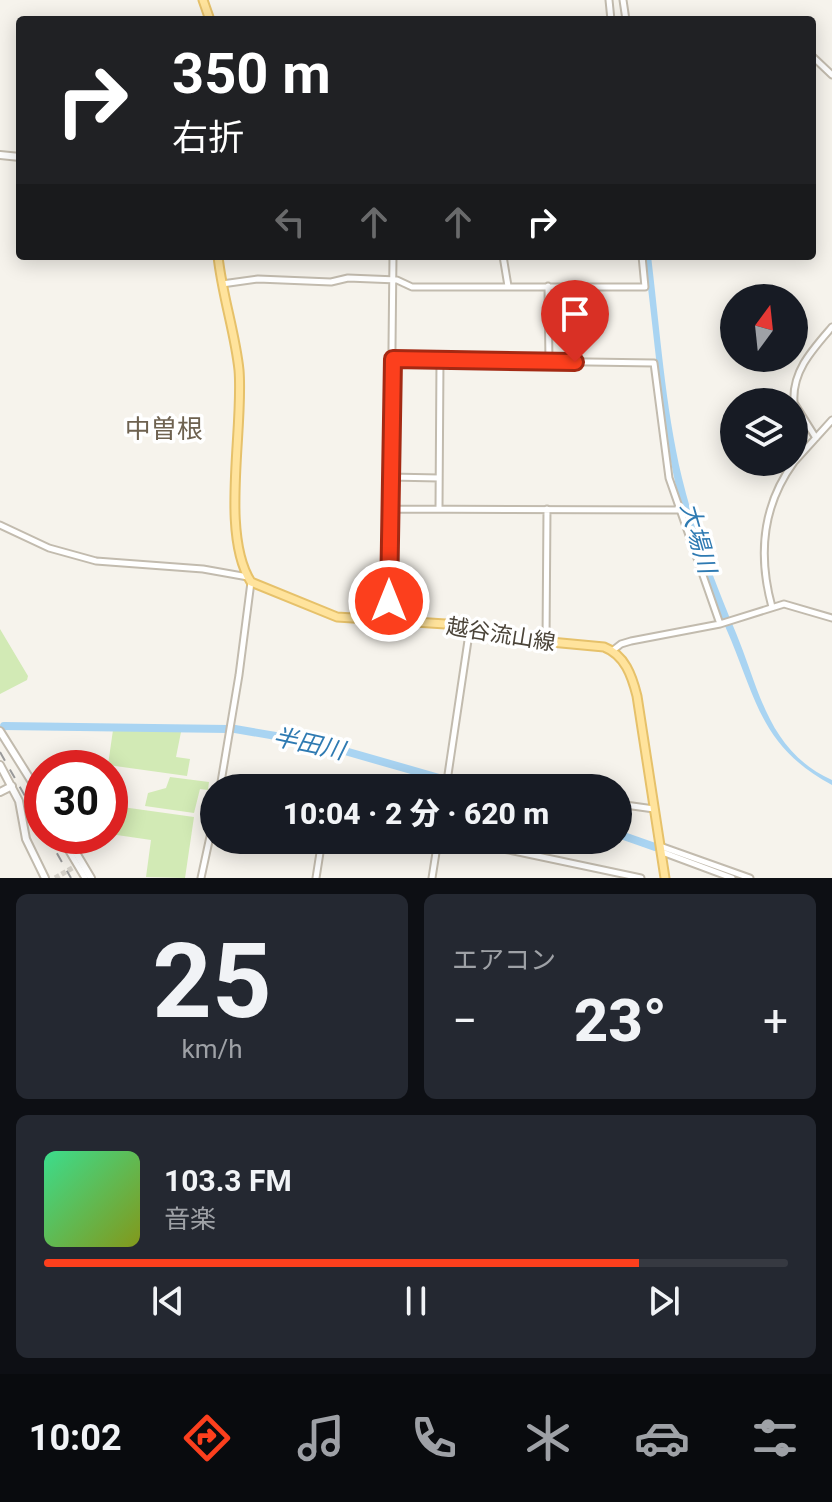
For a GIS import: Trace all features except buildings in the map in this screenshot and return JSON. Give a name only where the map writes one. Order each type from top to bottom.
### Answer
[{"type":"main road","points":[[219,260],[239,371],[236,526],[249,580]]},
{"type":"main road","name":"越谷流山線","points":[[249,580],[329,616],[470,627],[546,642],[597,646],[612,651]]},
{"type":"main road","points":[[612,651],[625,664],[635,689],[665,878]]},
{"type":"street","points":[[816,60],[832,75]]},
{"type":"street","points":[[389,621],[393,260]]},
{"type":"street","points":[[504,260],[508,286]]},
{"type":"street","points":[[222,284],[258,279],[331,282],[348,278],[393,280],[412,287],[645,287],[642,260]]},
{"type":"street","points":[[548,286],[549,362]]},
{"type":"street","points":[[796,388],[804,361],[832,327]]},
{"type":"street","points":[[393,359],[654,363],[669,478],[721,624]]},
{"type":"street","points":[[439,508],[440,360]]},
{"type":"street","points":[[808,447],[832,420]]},
{"type":"street","points":[[808,425],[816,438]]},
{"type":"street","points":[[772,607],[764,570],[766,520],[785,476]]},
{"type":"street","points":[[390,477],[439,478]]},
{"type":"street","points":[[389,509],[680,510]]},
{"type":"street","points":[[546,642],[547,509]]},
{"type":"street","points":[[0,525],[36,543],[96,561],[203,569],[249,580],[238,686],[222,774]]},
{"type":"street","points":[[612,651],[631,641],[721,624],[784,604],[832,618]]},
{"type":"street","points":[[448,774],[470,627]]},
{"type":"street","points":[[0,731],[24,769]]},
{"type":"street","points":[[0,765],[21,807],[26,839],[45,878]]},
{"type":"street","points":[[0,792],[12,786]]},
{"type":"street","points":[[632,806],[654,809]]},
{"type":"street","points":[[660,849],[750,878]]},
{"type":"street","points":[[660,849],[732,878]]},
{"type":"street","points":[[70,854],[88,878]]},
{"type":"street","points":[[75,854],[88,878]]},
{"type":"street","points":[[201,878],[206,854]]},
{"type":"street","points":[[316,878],[320,854]]},
{"type":"street","points":[[432,878],[436,854]]},
{"type":"street","points":[[523,854],[641,878]]},
{"type":"green space","points":[[0,629],[28,676],[27,680],[0,694]]},
{"type":"green space","points":[[113,730],[181,732],[176,757],[190,759],[187,776],[128,768],[128,750],[110,750]]},
{"type":"green space","points":[[170,777],[200,781],[194,813],[145,806],[148,793],[166,788]]},
{"type":"green space","points":[[128,808],[194,817],[185,878],[146,877],[151,840],[128,837]]},
{"type":"water","name":"大場川","points":[[644,260],[651,260],[676,451],[706,557],[769,717],[793,753],[810,768],[832,780],[832,785],[791,756],[777,740],[757,705],[685,521],[667,442]]},
{"type":"waterway","name":"半田川","points":[[4,726],[228,729]]},
{"type":"waterway","name":"半田川","points":[[235,729],[317,743],[425,774]]},
{"type":"waterway","name":"半田川","points":[[632,839],[655,847]]},
{"type":"waterway","name":"半田川","points":[[674,853],[740,878]]},
{"type":"tunnel","points":[[55,878],[74,867]]},
{"type":"railway","points":[[0,752],[24,794]]},
{"type":"railway","points":[[57,854],[71,878]]},
{"type":"district","name":"中曽根","points":[[164,429]]},
{"type":"route","points":[[389,601],[393,359],[575,362]]}]
